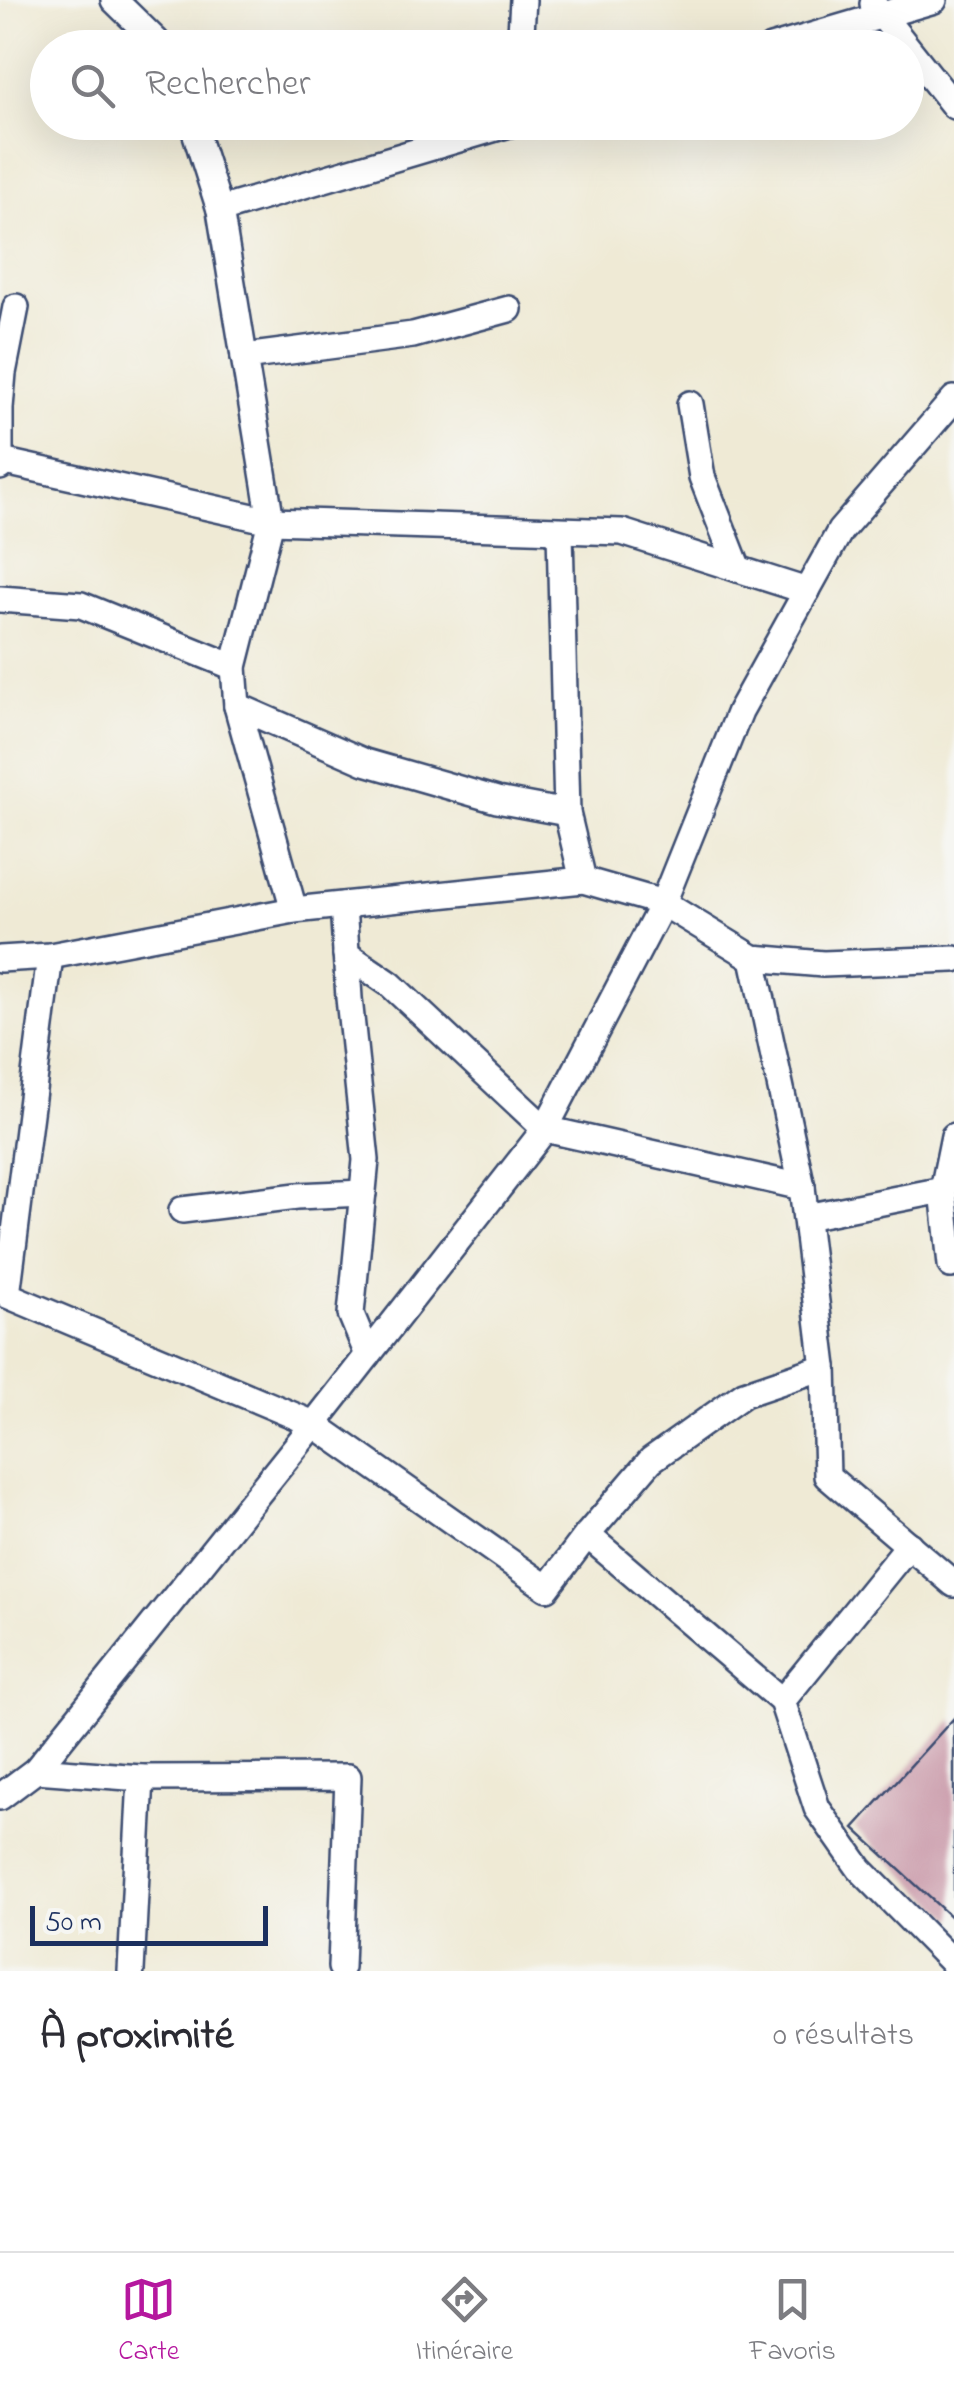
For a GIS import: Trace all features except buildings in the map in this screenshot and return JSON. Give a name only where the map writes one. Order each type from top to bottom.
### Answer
[{"type":"street","points":[[521,30],[523,0]]},
{"type":"street","points":[[818,30],[876,8],[934,0]]},
{"type":"street","points":[[128,5],[147,30]]},
{"type":"street","points":[[876,8],[894,30]]},
{"type":"street","points":[[924,68],[954,106]]},
{"type":"street","points":[[198,140],[220,210],[271,521],[234,666],[236,706],[294,910]]},
{"type":"street","points":[[220,210],[455,140]]},
{"type":"street","points":[[16,307],[3,373],[1,464],[271,521],[622,532],[807,591]]},
{"type":"street","points":[[244,357],[412,336],[509,309]]},
{"type":"street","points":[[0,1797],[36,1770],[546,1128],[663,903],[740,711],[840,531],[954,399]]},
{"type":"street","points":[[690,404],[702,477],[738,568]]},
{"type":"street","points":[[560,532],[567,813],[583,880]]},
{"type":"street","points":[[0,599],[81,605],[234,666]]},
{"type":"street","points":[[236,706],[365,762],[497,800],[567,813]]},
{"type":"street","points":[[0,959],[50,956],[294,910],[583,880],[663,903],[753,958],[824,964],[954,959]]},
{"type":"street","points":[[343,904],[366,1160],[351,1314],[368,1355]]},
{"type":"street","points":[[346,954],[390,984],[546,1128],[802,1187]]},
{"type":"street","points":[[50,956],[7,1295],[314,1424],[547,1588],[651,1460],[744,1394],[824,1367]]},
{"type":"street","points":[[753,958],[802,1187],[824,1367],[827,1476],[954,1584]]},
{"type":"street","points":[[951,1265],[943,1190],[954,1136]]},
{"type":"street","points":[[806,1217],[943,1190]]},
{"type":"street","points":[[182,1210],[297,1196],[363,1193]]},
{"type":"street","points":[[587,1535],[782,1700],[817,1808],[860,1869],[954,1964]]},
{"type":"street","points":[[782,1700],[910,1545]]},
{"type":"street","points":[[36,1770],[141,1778],[348,1776],[341,1967]]},
{"type":"street","points":[[131,1971],[141,1778]]}]
